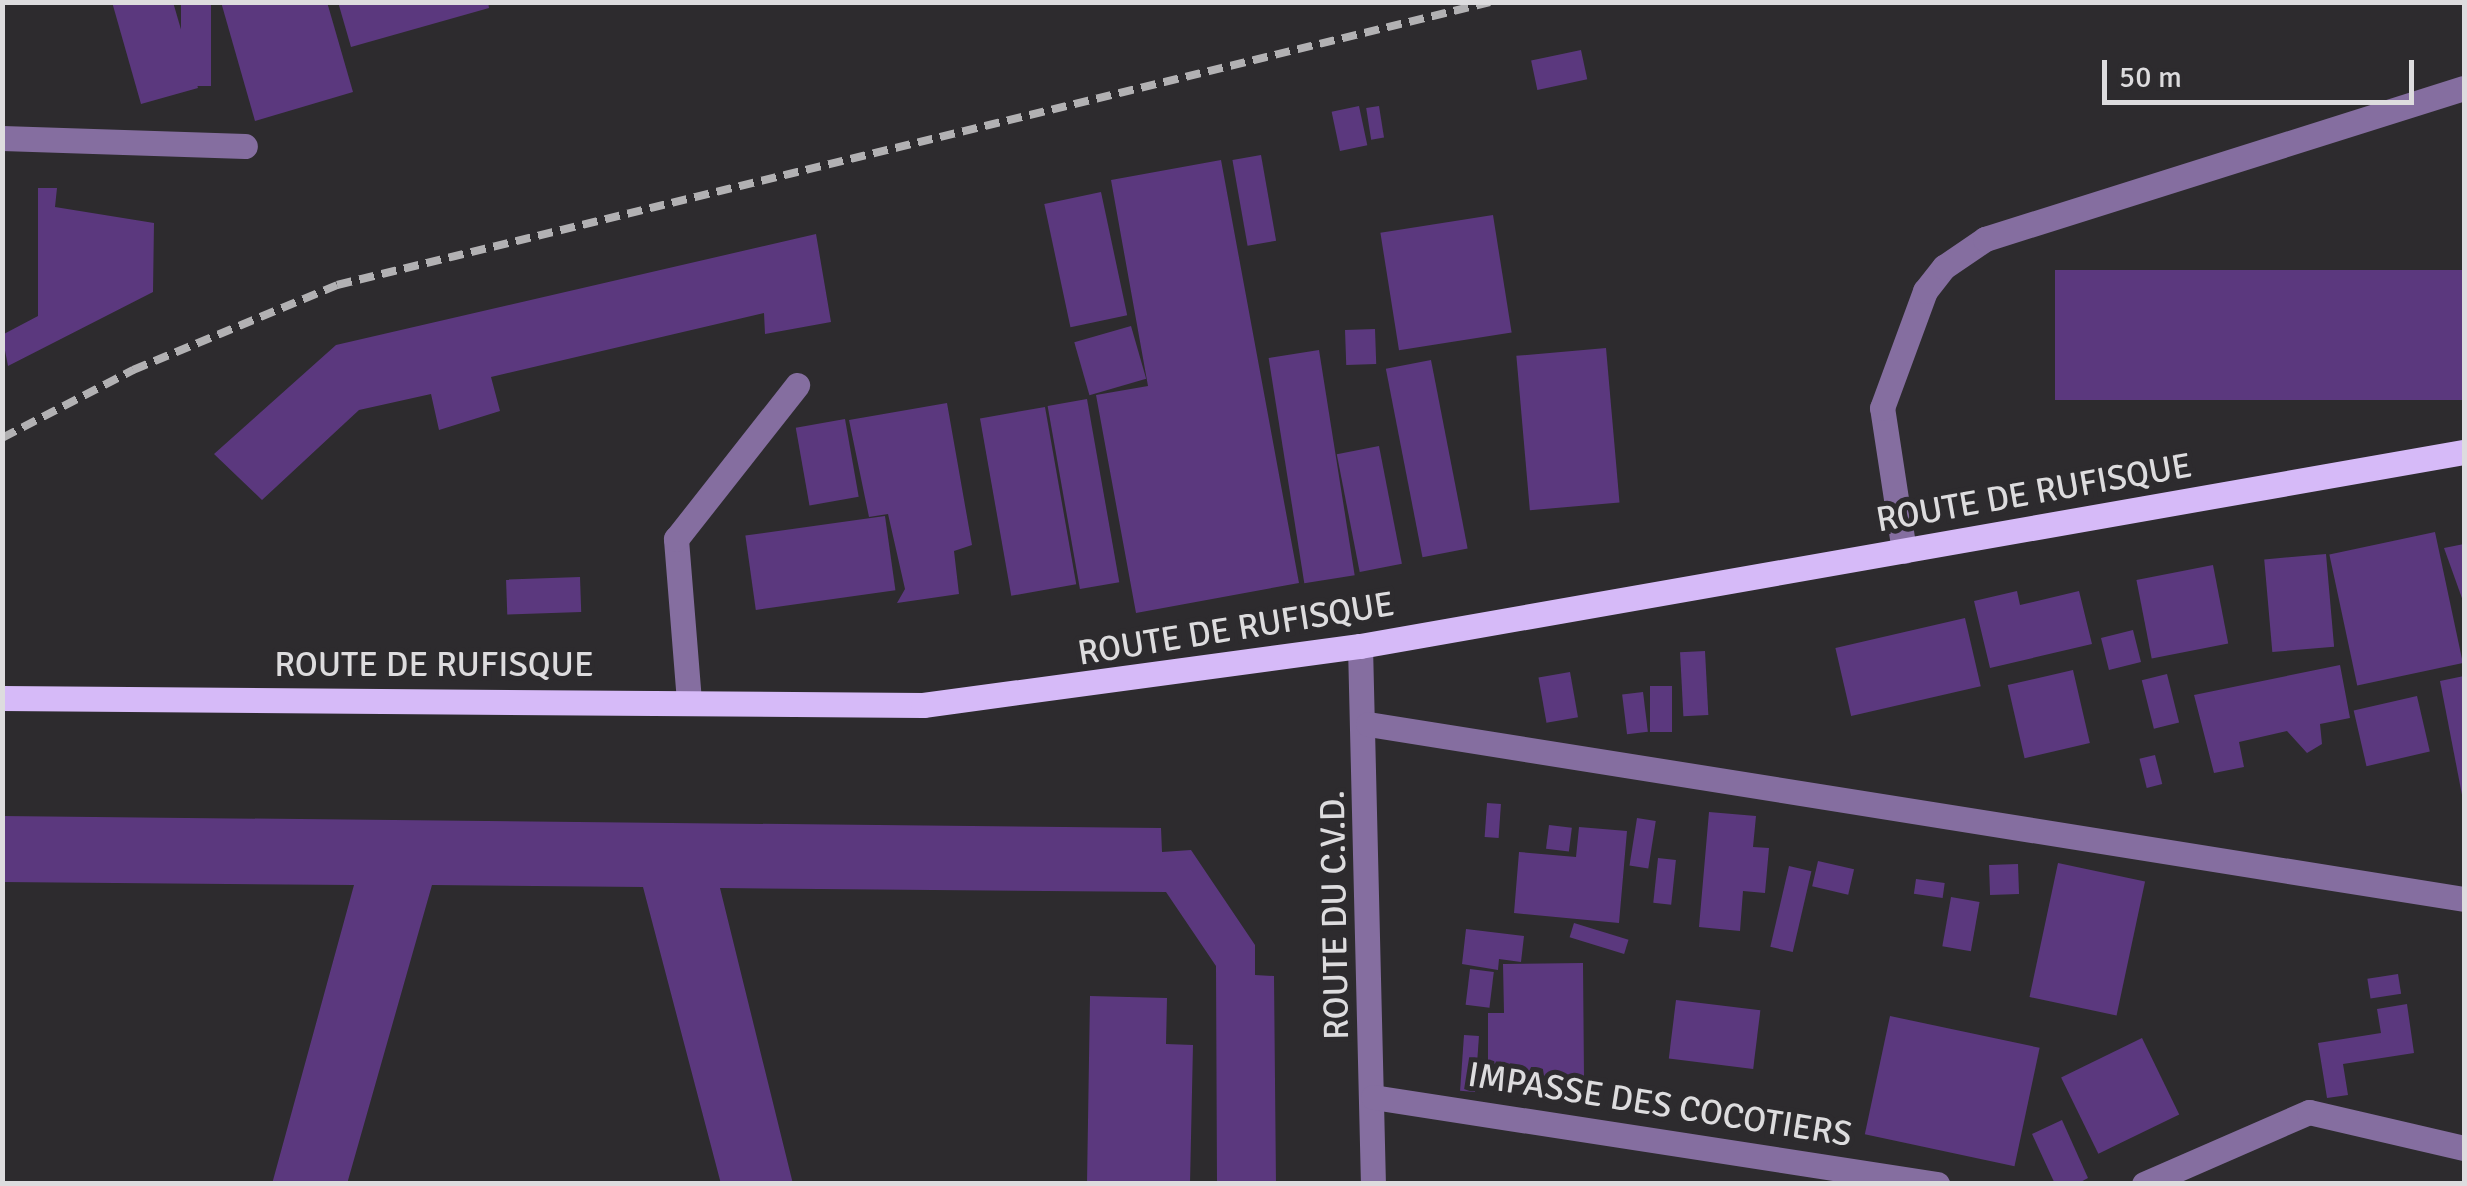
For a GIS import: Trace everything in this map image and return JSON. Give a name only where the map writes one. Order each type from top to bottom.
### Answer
[{"type":"main road","name":"ROUTE DE RUFISQUE","points":[[2,698],[922,705],[1360,646],[2464,452]]},
{"type":"street","points":[[1904,551],[1882,408],[1925,291],[1944,267],[1985,239],[2464,88]]},
{"type":"street","points":[[2,138],[245,146]]},
{"type":"street","points":[[688,701],[676,539],[797,385]]},
{"type":"street","name":"ROUTE DU C.V.D.","points":[[1360,646],[1368,724],[1373,1184]]},
{"type":"street","points":[[1368,724],[2464,899]]},
{"type":"street","name":"IMPASSE DES COCOTIERS","points":[[1372,1097],[1937,1184]]},
{"type":"street","points":[[2144,1184],[2308,1112],[2464,1148]]},
{"type":"building","points":[[112,2],[173,2],[198,88],[141,104]]},
{"type":"building","points":[[181,2],[211,2],[211,86],[181,86]]},
{"type":"building","points":[[221,2],[327,2],[353,92],[255,121]]},
{"type":"building","points":[[338,2],[488,2],[489,8],[351,47]]},
{"type":"building","points":[[1581,50],[1587,79],[1537,90],[1531,61]]},
{"type":"building","points":[[1359,106],[1367,145],[1340,151],[1332,112]]},
{"type":"building","points":[[1379,106],[1384,138],[1371,140],[1366,108]]},
{"type":"building","points":[[1261,155],[1276,241],[1248,246],[1232,160]]},
{"type":"building","points":[[1221,160],[1299,583],[1136,613],[1096,395],[1148,386],[1111,180]]},
{"type":"building","points":[[38,188],[57,188],[55,207],[154,223],[153,292],[8,366],[2,335],[38,316]]},
{"type":"building","points":[[1101,192],[1127,315],[1070,327],[1044,204]]},
{"type":"building","points":[[1493,215],[1512,333],[1399,350],[1380,233]]},
{"type":"building","points":[[816,234],[831,322],[765,334],[764,313],[491,377],[500,411],[439,430],[431,394],[359,410],[262,500],[214,454],[336,345]]},
{"type":"building","points":[[2055,270],[2464,270],[2464,400],[2055,400]]},
{"type":"building","points":[[1131,326],[1146,379],[1089,395],[1074,342]]},
{"type":"building","points":[[1375,329],[1376,364],[1346,365],[1345,330]]},
{"type":"building","points":[[1606,348],[1620,502],[1530,510],[1516,356]]},
{"type":"building","points":[[1319,350],[1355,575],[1304,583],[1269,358]]},
{"type":"building","points":[[1431,360],[1468,548],[1422,557],[1386,369]]},
{"type":"building","points":[[1087,399],[1119,582],[1080,589],[1048,406]]},
{"type":"building","points":[[947,403],[972,545],[954,551],[959,594],[897,603],[905,589],[888,514],[869,517],[849,420]]},
{"type":"building","points":[[1045,407],[1076,584],[1011,596],[980,418]]},
{"type":"building","points":[[845,419],[859,497],[809,505],[796,428]]},
{"type":"building","points":[[1379,446],[1402,564],[1360,572],[1337,454]]},
{"type":"building","points":[[885,516],[895,590],[756,610],[745,536]]},
{"type":"building","points":[[2435,532],[2463,663],[2357,686],[2329,554]]},
{"type":"building","points":[[2464,544],[2464,601],[2463,601],[2444,548]]},
{"type":"building","points":[[2326,554],[2334,647],[2272,652],[2264,559]]},
{"type":"building","points":[[2213,565],[2228,644],[2152,658],[2136,580]]},
{"type":"building","points":[[580,577],[581,612],[507,615],[506,580]]},
{"type":"building","points":[[2017,591],[2020,605],[2079,591],[2092,644],[1990,668],[1974,601]]},
{"type":"building","points":[[1965,618],[1981,686],[1851,716],[1835,648]]},
{"type":"building","points":[[2133,630],[2141,662],[2109,670],[2101,638]]},
{"type":"building","points":[[1705,651],[1708,715],[1683,716],[1680,652]]},
{"type":"building","points":[[2340,665],[2350,718],[2320,724],[2322,744],[2307,753],[2287,731],[2239,742],[2244,767],[2214,773],[2194,695]]},
{"type":"building","points":[[2073,670],[2090,743],[2025,758],[2008,685]]},
{"type":"building","points":[[1570,672],[1578,717],[1546,723],[1538,678]]},
{"type":"building","points":[[2167,674],[2179,723],[2154,729],[2142,680]]},
{"type":"building","points":[[2464,676],[2464,800],[2463,800],[2440,681]]},
{"type":"building","points":[[1650,686],[1672,686],[1672,732],[1650,732]]},
{"type":"building","points":[[1643,692],[1648,732],[1627,734],[1622,695]]},
{"type":"building","points":[[2417,696],[2430,752],[2366,766],[2354,711]]},
{"type":"building","points":[[2155,755],[2162,784],[2147,788],[2139,759]]},
{"type":"building","points":[[1487,803],[1501,804],[1499,838],[1485,837]]},
{"type":"building","points":[[1709,812],[1756,816],[1753,847],[1769,848],[1765,893],[1743,891],[1740,931],[1699,927]]},
{"type":"building","points":[[2,816],[1161,828],[1162,852],[1191,850],[1255,945],[1255,975],[1274,976],[1276,1184],[1217,1184],[1216,966],[1166,892],[720,888],[793,1184],[721,1184],[643,887],[432,885],[347,1184],[272,1184],[354,885],[2,882]]},
{"type":"building","points":[[1637,818],[1656,821],[1648,868],[1629,865]]},
{"type":"building","points":[[1549,825],[1572,828],[1569,852],[1546,849]]},
{"type":"building","points":[[1579,827],[1627,831],[1619,923],[1514,913],[1519,852],[1576,857]]},
{"type":"building","points":[[1658,858],[1676,860],[1671,905],[1653,903]]},
{"type":"building","points":[[1818,861],[1854,869],[1848,895],[1812,886]]},
{"type":"building","points":[[2058,863],[2145,882],[2117,1016],[2030,997]]},
{"type":"building","points":[[2018,864],[2019,894],[1990,895],[1989,865]]},
{"type":"building","points":[[1789,866],[1811,871],[1793,952],[1770,947]]},
{"type":"building","points":[[1916,879],[1945,883],[1943,898],[1914,894]]},
{"type":"building","points":[[1951,897],[1980,902],[1971,951],[1942,946]]},
{"type":"building","points":[[1574,923],[1629,940],[1624,954],[1570,937]]},
{"type":"building","points":[[1466,929],[1524,936],[1521,962],[1499,959],[1498,970],[1462,964]]},
{"type":"building","points":[[1583,963],[1584,1077],[1488,1078],[1488,1013],[1504,1013],[1503,964]]},
{"type":"building","points":[[1470,969],[1494,972],[1489,1008],[1466,1005]]},
{"type":"building","points":[[2398,974],[2401,994],[2371,999],[2367,979]]},
{"type":"building","points":[[1090,996],[1167,998],[1166,1044],[1193,1045],[1190,1184],[1087,1184]]},
{"type":"building","points":[[1676,1000],[1760,1010],[1753,1069],[1669,1059]]},
{"type":"building","points":[[2407,1004],[2414,1053],[2343,1064],[2348,1095],[2327,1098],[2318,1043],[2381,1033],[2377,1009]]},
{"type":"building","points":[[1890,1016],[2040,1048],[2014,1166],[1865,1134]]},
{"type":"building","points":[[1464,1035],[1479,1036],[1475,1092],[1460,1091]]},
{"type":"building","points":[[2142,1038],[2179,1114],[2098,1154],[2061,1077]]},
{"type":"building","points":[[2062,1120],[2088,1178],[2077,1184],[2055,1184],[2032,1134]]},
{"type":"railway","points":[[2,438],[133,370],[337,285],[1490,2]]}]
